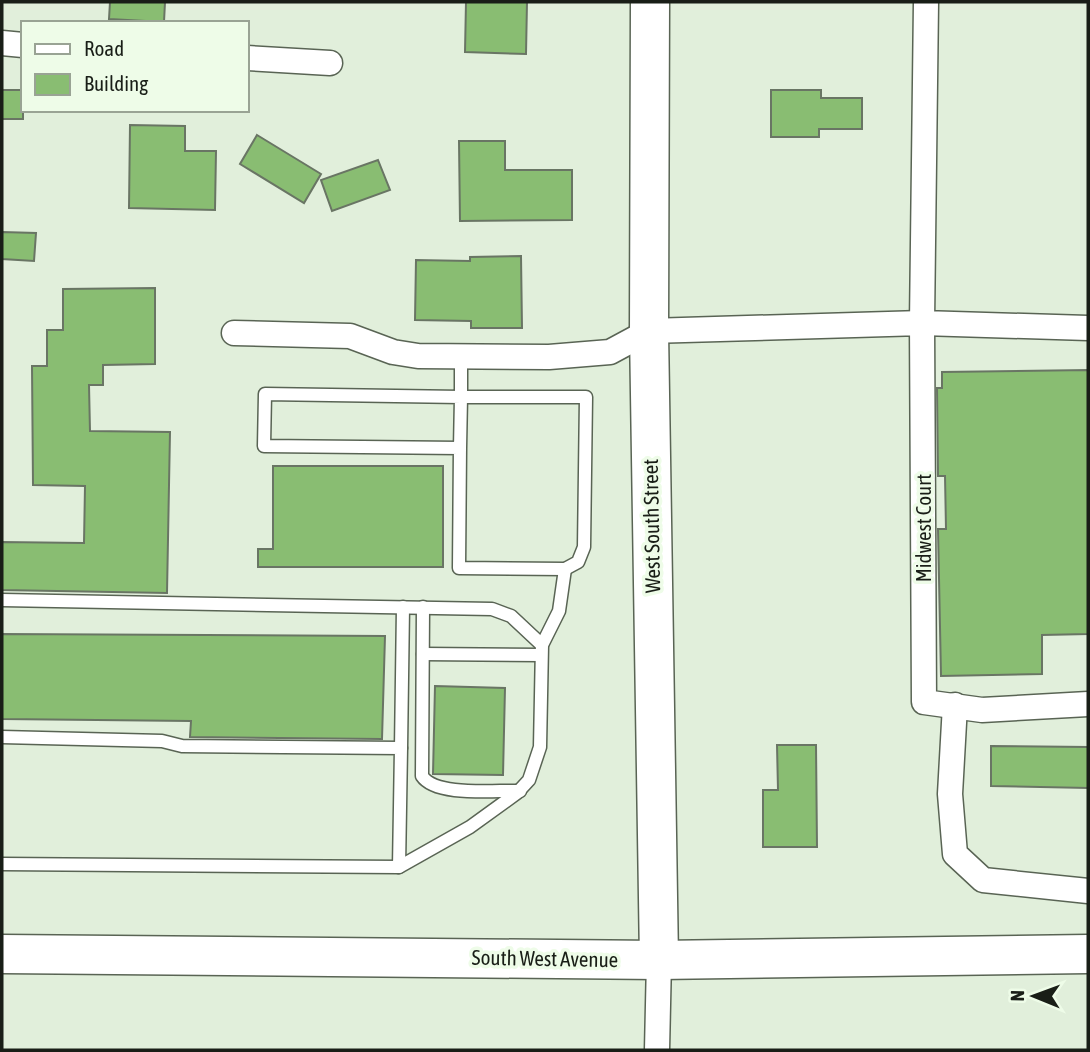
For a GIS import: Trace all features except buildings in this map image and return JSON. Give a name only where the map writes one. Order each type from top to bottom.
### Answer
[{"type":"main road","name":"West South Street","points":[[650,2],[649,331],[659,960]]},
{"type":"main road","name":"South West Avenue","points":[[2,954],[659,960],[1088,954]]},
{"type":"street","points":[[922,323],[926,2]]},
{"type":"street","points":[[2,43],[21,45]]},
{"type":"street","points":[[248,58],[330,63]]},
{"type":"street","points":[[234,332],[349,336],[405,354],[582,356],[610,352],[649,331],[922,323],[1088,328]]},
{"type":"street","name":"Midwest Court","points":[[922,323],[924,702],[982,710],[1088,704]]},
{"type":"street","points":[[955,705],[950,794],[955,854],[983,880],[1088,891]]},
{"type":"street","name":"West South Street","points":[[657,1050],[659,960]]},
{"type":"lane","points":[[460,448],[264,446],[265,394],[461,397],[586,397],[584,547],[578,562],[565,569],[459,568],[461,397],[461,356]]},
{"type":"lane","points":[[2,864],[372,869],[398,867],[460,833],[520,791],[534,771],[540,747],[541,650],[559,611],[565,569]]},
{"type":"lane","points":[[2,600],[498,610],[517,621],[541,650]]},
{"type":"lane","points":[[398,867],[403,607]]},
{"type":"lane","points":[[423,607],[421,767],[424,780],[440,789],[520,791]]},
{"type":"lane","points":[[423,654],[541,650]]},
{"type":"lane","points":[[2,737],[162,741],[182,746],[401,748]]}]
